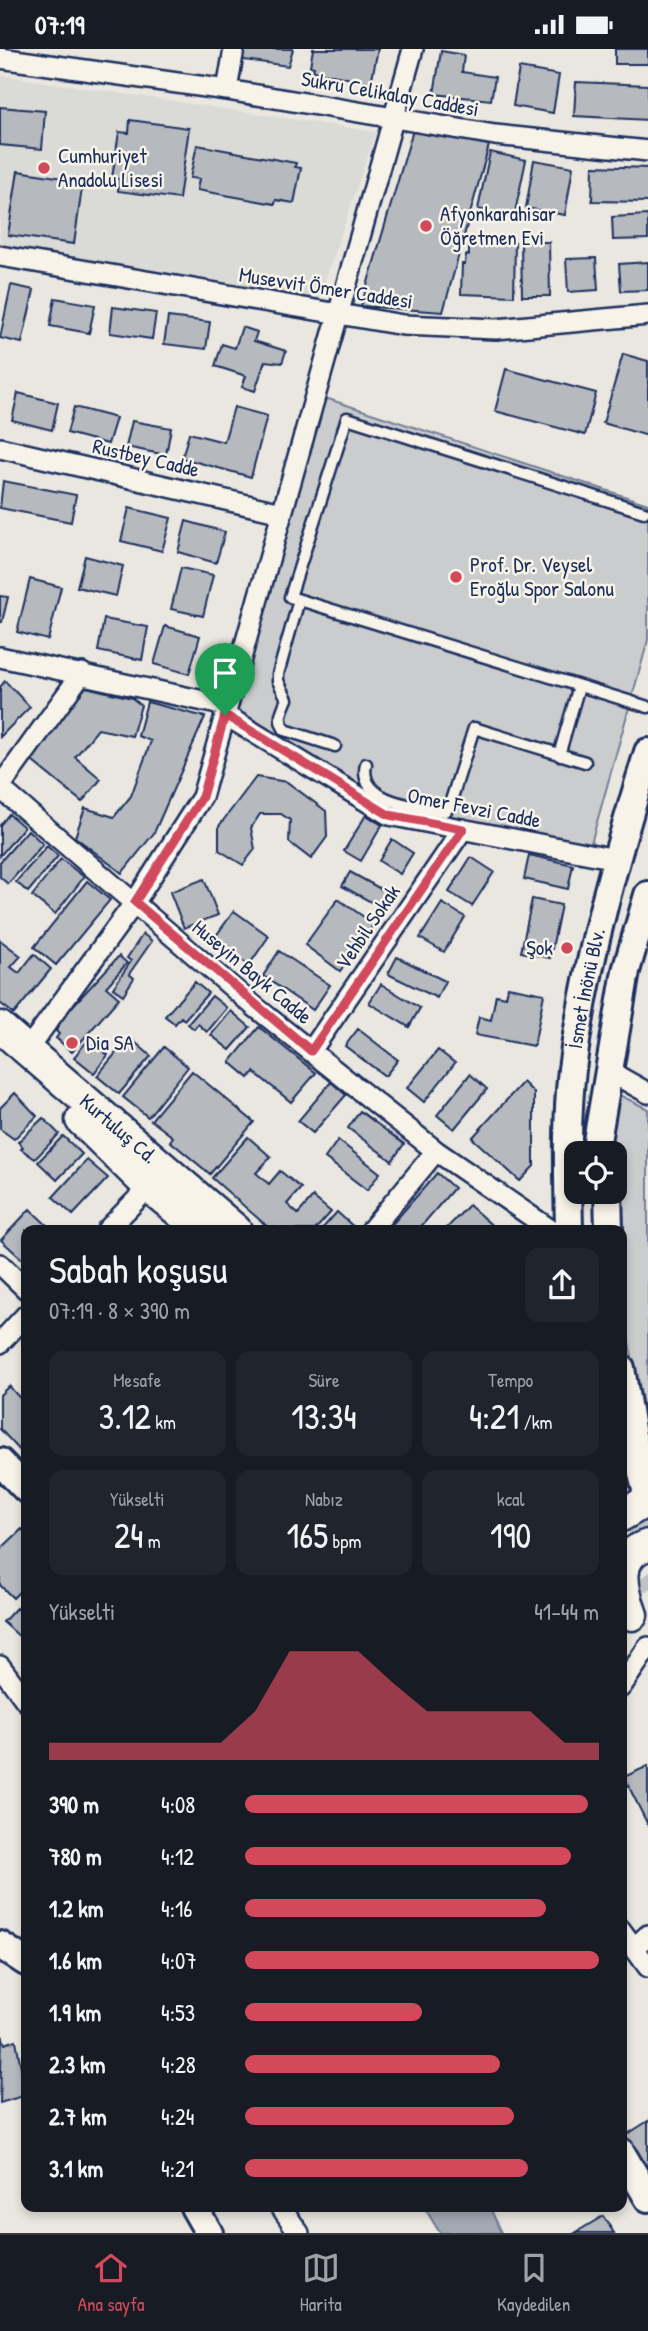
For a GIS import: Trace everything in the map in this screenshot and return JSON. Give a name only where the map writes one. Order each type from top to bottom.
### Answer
[{"type":"main road","name":"İsmet İnönü Blv.","points":[[569,1225],[568,1161],[572,1071],[590,960],[615,859],[648,752]]},
{"type":"main road","name":"İsmet İnönü Blv.","points":[[597,1141],[626,971],[647,899]]},
{"type":"main road","points":[[551,1225],[552,1130],[566,1037],[590,960]]},
{"type":"main road","name":"Kurtuluş Cd.","points":[[0,1027],[14,1049],[89,1127],[149,1187],[195,1225]]},
{"type":"main road","name":"Kurtuluş Cd.","points":[[14,1049],[230,1225]]},
{"type":"main road","points":[[601,1116],[604,1141]]},
{"type":"main road","points":[[593,1204],[593,1225]]},
{"type":"main road","points":[[608,1204],[609,1225]]},
{"type":"main road","points":[[627,1429],[648,1498]]},
{"type":"main road","points":[[0,1462],[21,1484]]},
{"type":"main road","points":[[627,1492],[648,1498]]},
{"type":"main road","points":[[627,1512],[648,1498]]},
{"type":"main road","points":[[627,1561],[648,1545]]},
{"type":"main road","points":[[627,1594],[634,1617]]},
{"type":"main road","points":[[627,2162],[648,2198]]},
{"type":"main road","points":[[197,2212],[209,2233]]},
{"type":"street","points":[[227,90],[234,49]]},
{"type":"street","points":[[14,1049],[135,902],[202,797],[413,49]]},
{"type":"street","name":"Sukru Celikalay Caddesi","points":[[0,58],[227,90],[495,135],[648,151]]},
{"type":"street","name":"Musevvit Ömer Caddesi","points":[[0,256],[403,325],[496,329],[648,315]]},
{"type":"street","name":"Rustbey Cadde","points":[[0,448],[282,513]]},
{"type":"street","name":"Omer Fevzi Cadde","points":[[0,657],[82,673],[226,711],[389,815],[615,859]]},
{"type":"street","points":[[0,787],[82,673]]},
{"type":"street","name":"Huseyin Bayk Cadde","points":[[0,787],[311,1051],[436,1151],[544,1225]]},
{"type":"street","name":"Vehbil Sokak","points":[[311,1051],[463,829]]},
{"type":"street","points":[[607,1070],[648,1093]]},
{"type":"street","points":[[375,1225],[436,1151]]},
{"type":"street","points":[[112,1225],[149,1187]]},
{"type":"street","points":[[0,1264],[21,1284]]},
{"type":"street","points":[[0,1343],[21,1320]]},
{"type":"street","points":[[627,1678],[648,1647]]},
{"type":"street","points":[[0,1666],[21,1694]]},
{"type":"street","points":[[642,1941],[648,1967]]},
{"type":"street","points":[[284,2212],[299,2233]]},
{"type":"lane","points":[[644,512],[347,418],[290,597],[648,708]]},
{"type":"lane","points":[[299,600],[278,674],[278,681],[287,699],[280,717],[281,724],[285,730],[335,746]]},
{"type":"lane","points":[[559,755],[579,686]]},
{"type":"lane","points":[[366,764],[364,773],[369,786],[387,799],[444,811],[449,807],[474,728],[585,762]]},
{"type":"shaded area","points":[[0,75],[376,132],[319,298],[0,245]]},
{"type":"shaded area","name":"Prof. Dr. Veysel Eroğlu Spor Salonu","points":[[316,395],[648,504],[648,640],[588,854],[389,815],[225,715]]},
{"type":"shaded area","points":[[613,1092],[648,1109],[648,1428],[627,1334],[627,1225],[620,1225],[616,1204],[627,1204],[627,1141],[610,1141]]},
{"type":"shaded area","points":[[427,2212],[492,2212],[501,2233],[440,2233]]},
{"type":"building","points":[[238,49],[293,49],[288,66],[236,59]]},
{"type":"building","points":[[313,49],[378,49],[371,83],[313,71],[314,67],[310,66]]},
{"type":"building","points":[[615,49],[648,49],[648,64],[615,64]]},
{"type":"building","points":[[441,51],[464,55],[462,72],[495,77],[491,100],[434,94]]},
{"type":"building","points":[[519,68],[559,75],[553,113],[513,106]]},
{"type":"building","points":[[576,82],[648,85],[648,120],[574,116]]},
{"type":"building","points":[[0,107],[45,111],[42,149],[0,145]]},
{"type":"building","points":[[130,120],[189,128],[179,199],[118,191],[119,179],[112,178],[119,132],[129,133]]},
{"type":"building","name":"Afyonkarahisar Öğretmen Evi","points":[[413,130],[489,145],[443,312],[361,306]]},
{"type":"building","points":[[197,145],[296,163],[295,167],[301,168],[294,203],[276,200],[275,204],[197,190],[199,179],[190,178]]},
{"type":"building","points":[[490,152],[526,160],[514,217],[478,209]]},
{"type":"building","points":[[534,160],[573,167],[565,215],[526,208]]},
{"type":"building","points":[[593,166],[648,168],[648,202],[592,201]]},
{"type":"building","points":[[18,171],[83,181],[74,244],[8,235]]},
{"type":"building","points":[[648,215],[648,239],[613,240],[612,217]]},
{"type":"building","points":[[476,241],[515,242],[514,296],[461,294],[462,264],[465,264],[466,255],[469,255],[469,245],[476,245]]},
{"type":"building","points":[[521,242],[549,242],[550,296],[522,296]]},
{"type":"building","points":[[596,258],[598,290],[568,292],[566,259]]},
{"type":"building","points":[[648,262],[648,290],[621,291],[619,264]]},
{"type":"building","points":[[11,285],[34,290],[22,343],[0,338]]},
{"type":"building","points":[[55,298],[95,305],[89,333],[50,326]]},
{"type":"building","points":[[113,307],[156,313],[152,339],[110,333]]},
{"type":"building","points":[[168,317],[210,322],[206,349],[164,344]]},
{"type":"building","points":[[242,327],[257,332],[254,341],[286,351],[282,363],[265,361],[255,391],[242,387],[246,376],[215,366],[222,344],[235,348]]},
{"type":"building","points":[[623,354],[648,361],[648,436],[603,423]]},
{"type":"building","points":[[506,369],[596,393],[585,435],[495,411]]},
{"type":"building","points":[[18,393],[58,403],[52,430],[12,420]]},
{"type":"building","points":[[74,407],[116,418],[108,444],[67,433]]},
{"type":"building","points":[[234,407],[267,416],[251,477],[182,458],[189,433],[224,442]]},
{"type":"building","points":[[132,421],[171,428],[166,455],[126,447]]},
{"type":"building","points":[[3,481],[76,495],[71,522],[0,508]]},
{"type":"building","points":[[129,508],[171,518],[162,551],[121,541]]},
{"type":"building","points":[[186,521],[225,532],[216,563],[178,552]]},
{"type":"building","points":[[85,556],[123,566],[116,596],[77,587]]},
{"type":"building","points":[[181,568],[213,575],[203,616],[171,609]]},
{"type":"building","points":[[30,579],[61,587],[48,640],[17,632]]},
{"type":"building","points":[[0,596],[8,597],[2,622],[0,622]]},
{"type":"building","points":[[104,619],[148,627],[142,660],[98,651]]},
{"type":"building","points":[[165,626],[200,636],[189,674],[154,664]]},
{"type":"building","points":[[5,681],[30,707],[0,737],[0,687]]},
{"type":"building","points":[[86,687],[132,698],[141,705],[132,736],[98,729],[75,757],[101,779],[82,802],[27,757]]},
{"type":"building","points":[[147,702],[205,717],[154,833],[122,873],[75,837],[85,808],[114,817],[131,796],[151,741],[138,736]]},
{"type":"building","points":[[256,777],[287,782],[326,811],[327,837],[311,859],[289,842],[290,820],[281,814],[260,814],[251,828],[255,849],[243,865],[219,850],[219,826]]},
{"type":"building","points":[[9,814],[24,827],[0,856],[0,825]]},
{"type":"building","points":[[366,815],[382,825],[361,861],[344,851]]},
{"type":"building","points":[[28,830],[43,844],[8,884],[0,877],[0,862]]},
{"type":"building","points":[[392,839],[413,853],[400,874],[379,861]]},
{"type":"building","points":[[47,846],[58,856],[28,892],[16,882]]},
{"type":"building","points":[[529,855],[573,865],[568,889],[524,879]]},
{"type":"building","points":[[471,857],[494,872],[472,906],[449,892]]},
{"type":"building","points":[[61,859],[84,877],[55,914],[32,896]]},
{"type":"building","points":[[350,872],[388,893],[380,907],[342,886]]},
{"type":"building","points":[[204,879],[218,915],[184,928],[170,892]]},
{"type":"building","points":[[87,881],[110,900],[56,965],[34,947]]},
{"type":"building","points":[[338,899],[374,924],[340,971],[305,945]]},
{"type":"building","points":[[532,899],[561,905],[550,958],[521,952]]},
{"type":"building","points":[[442,903],[465,917],[444,952],[420,938]]},
{"type":"building","points":[[234,911],[269,936],[249,965],[213,940]]},
{"type":"building","points":[[143,934],[152,941],[129,974],[134,978],[123,995],[113,988],[131,961],[127,958]]},
{"type":"building","points":[[0,940],[21,956],[11,967],[19,973],[34,954],[51,969],[14,1014],[0,1003]]},
{"type":"building","points":[[279,951],[330,985],[313,1010],[263,976]]},
{"type":"building","points":[[119,956],[127,963],[106,987],[119,998],[72,1052],[56,1038],[59,1026],[56,1024]]},
{"type":"building","points":[[397,957],[445,981],[437,998],[388,974]]},
{"type":"building","points":[[195,982],[208,993],[184,1020],[181,1017],[175,1024],[165,1016]]},
{"type":"building","points":[[381,984],[420,1008],[409,1027],[369,1003]]},
{"type":"building","points":[[508,987],[544,994],[534,1046],[475,1035],[479,1017],[491,1020],[496,995],[506,997]]},
{"type":"building","points":[[212,996],[227,1008],[207,1032],[198,1024],[194,1029],[188,1024]]},
{"type":"building","points":[[231,1011],[250,1027],[230,1050],[211,1035]]},
{"type":"building","points":[[259,1027],[316,1073],[291,1102],[254,1072],[249,1078],[230,1062]]},
{"type":"building","points":[[358,1029],[398,1060],[385,1076],[345,1046]]},
{"type":"building","points":[[129,1037],[151,1056],[119,1094],[97,1076]]},
{"type":"building","points":[[88,1040],[108,1055],[94,1073],[74,1057]]},
{"type":"building","points":[[164,1047],[188,1067],[148,1117],[123,1097]]},
{"type":"building","points":[[438,1050],[455,1063],[424,1102],[407,1088]]},
{"type":"building","points":[[192,1071],[254,1122],[210,1174],[170,1141],[173,1137],[151,1120]]},
{"type":"building","points":[[470,1074],[487,1089],[454,1129],[437,1115]]},
{"type":"building","points":[[331,1082],[346,1095],[313,1133],[298,1121]]},
{"type":"building","points":[[523,1082],[534,1093],[534,1166],[520,1181],[472,1138]]},
{"type":"building","points":[[15,1093],[37,1116],[14,1139],[0,1129],[0,1108]]},
{"type":"building","points":[[360,1111],[404,1144],[392,1161],[348,1128]]},
{"type":"building","points":[[43,1118],[59,1134],[35,1159],[21,1149],[23,1147],[18,1142]]},
{"type":"building","points":[[63,1136],[82,1154],[57,1180],[38,1162]]},
{"type":"building","points":[[248,1137],[271,1157],[256,1173],[269,1184],[280,1171],[301,1188],[287,1204],[298,1214],[313,1197],[331,1212],[319,1225],[265,1225],[212,1178]]},
{"type":"building","points":[[338,1140],[380,1173],[367,1190],[325,1158]]},
{"type":"building","points":[[87,1160],[108,1178],[73,1215],[53,1197]]},
{"type":"building","points":[[437,1173],[454,1188],[422,1225],[391,1225]]},
{"type":"building","points":[[469,1205],[491,1225],[450,1225]]},
{"type":"building","points":[[30,1209],[47,1225],[21,1225],[21,1258],[1,1240]]},
{"type":"building","points":[[337,1212],[352,1225],[325,1225]]},
{"type":"building","points":[[9,1386],[21,1399],[21,1452],[0,1429],[0,1395]]},
{"type":"building","points":[[21,1530],[21,1590],[13,1598],[0,1585],[0,1550]]},
{"type":"building","points":[[16,1608],[21,1612],[21,1638],[3,1622]]},
{"type":"building","points":[[648,1766],[648,1825],[627,1783],[627,1776]]},
{"type":"building","points":[[2,2035],[5,2044],[16,2040],[21,2068],[21,2097],[0,2103]]},
{"type":"building","points":[[648,2121],[648,2172],[646,2173],[627,2143],[627,2134]]},
{"type":"building","points":[[603,2216],[614,2233],[575,2233]]},
{"type":"tunnel","points":[[627,1493],[648,1547]]},
{"type":"tunnel","points":[[627,1554],[648,1590]]},
{"type":"place","name":"Cumhuriyet Anadolu Lisesi","points":[[44,168]]},
{"type":"place","name":"Afyonkarahisar Öğretmen Evi","points":[[426,226]]},
{"type":"place","name":"Prof. Dr. Veysel Eroğlu Spor Salonu","points":[[456,577]]},
{"type":"place","name":"Şok","points":[[567,948]]},
{"type":"place","name":"Dia SA","points":[[72,1043]]},
{"type":"route","points":[[225,715],[389,815],[463,829],[311,1051],[254,1006],[135,902],[202,797],[225,715]]}]
